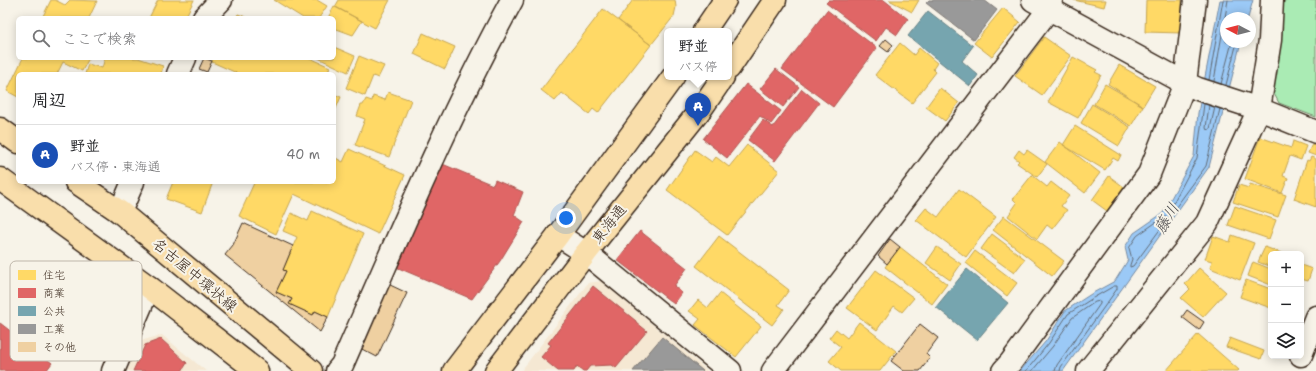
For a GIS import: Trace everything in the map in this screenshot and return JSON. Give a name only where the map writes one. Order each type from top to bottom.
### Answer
[{"type":"main road","points":[[706,28],[725,0]]},
{"type":"main road","points":[[732,64],[775,0]]},
{"type":"main road","points":[[454,371],[558,235],[671,80]]},
{"type":"main road","name":"東海通","points":[[496,371],[586,253],[701,109],[721,80]]},
{"type":"main road","points":[[0,129],[16,141]]},
{"type":"main road","points":[[0,179],[113,261]]},
{"type":"main road","name":"名古屋中環状線","points":[[79,184],[120,212],[311,371]]},
{"type":"main road","points":[[142,282],[257,371]]},
{"type":"street","points":[[206,16],[220,0]]},
{"type":"street","points":[[337,371],[342,365],[435,154],[494,33],[512,0]]},
{"type":"street","points":[[1003,371],[1149,174],[1191,86],[1195,0]]},
{"type":"street","points":[[1088,371],[1207,223],[1253,107],[1270,40],[1272,0]]},
{"type":"street","points":[[773,371],[1044,3],[1191,86],[1253,107],[1316,132]]},
{"type":"street","points":[[179,72],[184,60]]},
{"type":"street","points":[[120,212],[132,184]]},
{"type":"street","points":[[558,235],[586,253],[730,371]]},
{"type":"street","points":[[142,303],[149,287]]},
{"type":"street","points":[[1304,348],[1316,317]]},
{"type":"street","points":[[1295,371],[1300,359]]},
{"type":"street","points":[[113,371],[117,361]]},
{"type":"shaded area","points":[[601,281],[708,371],[521,371],[588,283]]},
{"type":"shaded area","points":[[162,335],[206,371],[127,371],[131,361],[142,361],[142,340]]},
{"type":"green space","points":[[1283,0],[1316,0],[1316,117],[1279,103],[1272,90]]},
{"type":"water","name":"藤川","points":[[1220,0],[1253,0],[1250,12],[1220,12],[1220,48],[1239,48],[1209,167],[1063,371],[1020,371],[1046,341],[1065,311],[1091,294],[1115,281],[1128,260],[1125,247],[1134,233],[1163,213],[1194,156],[1198,113]]},
{"type":"building: 住宅","points":[[51,0],[55,0],[65,5],[70,0],[97,1],[90,16],[43,16]]},
{"type":"building: 住宅","points":[[158,0],[194,0],[186,16],[150,16]]},
{"type":"building: 住宅","points":[[274,0],[317,0],[327,6],[320,16],[300,16]]},
{"type":"building: 住宅","points":[[339,0],[390,0],[375,28],[335,7]]},
{"type":"building: 住宅","points":[[633,0],[675,0],[676,7],[674,16],[651,45],[618,20]]},
{"type":"building: 住宅","points":[[889,0],[919,0],[912,12]]},
{"type":"building: 住宅","points":[[1074,0],[1106,0],[1104,7]]},
{"type":"building: 住宅","points":[[1146,0],[1182,0],[1181,33],[1145,32]]},
{"type":"building: 住宅","points":[[334,6],[362,21],[353,35],[336,29],[336,16],[329,16]]},
{"type":"building: 住宅","points":[[1003,8],[1020,22],[992,57],[974,43]]},
{"type":"building: 住宅","points":[[603,9],[651,45],[598,113],[593,109],[589,114],[562,93],[555,101],[541,90]]},
{"type":"building: 住宅","points":[[423,33],[455,47],[445,69],[414,54]]},
{"type":"building: 住宅","points":[[1044,37],[1071,56],[1042,95],[1015,76]]},
{"type":"building: 住宅","points":[[900,43],[914,55],[919,48],[937,63],[933,69],[936,72],[912,103],[875,75]]},
{"type":"building: 住宅","points":[[336,48],[355,56],[348,72],[322,60],[336,60]]},
{"type":"building: 住宅","points":[[359,56],[384,66],[378,78],[373,76],[365,96],[346,88]]},
{"type":"building: 住宅","points":[[1073,57],[1097,70],[1095,72],[1101,75],[1078,118],[1048,102]]},
{"type":"building: 住宅","points":[[22,60],[88,60],[82,71],[63,62],[58,72],[16,72]]},
{"type":"building: 住宅","points":[[104,60],[144,60],[163,66],[162,72],[86,72],[88,64],[102,68]]},
{"type":"building: 住宅","points":[[212,60],[314,60],[330,67],[328,72],[234,72],[212,62]]},
{"type":"building: 住宅","points":[[1119,65],[1155,86],[1143,106],[1108,84]]},
{"type":"building: 住宅","points":[[16,72],[16,96],[7,91]]},
{"type":"building: 住宅","points":[[1105,84],[1143,106],[1131,126],[1094,104]]},
{"type":"building: 住宅","points":[[940,88],[959,103],[945,121],[926,107]]},
{"type":"building: 住宅","points":[[388,92],[411,100],[389,157],[355,145],[365,119],[357,116],[361,105],[363,105],[366,99],[372,101],[373,96],[385,100]]},
{"type":"building: 住宅","points":[[336,95],[341,97],[336,108]]},
{"type":"building: 住宅","points":[[1092,104],[1130,127],[1119,146],[1081,123]]},
{"type":"building: 住宅","points":[[1075,126],[1121,155],[1118,161],[1113,158],[1105,170],[1063,145]]},
{"type":"building: 住宅","points":[[1260,137],[1291,148],[1293,141],[1306,146],[1301,160],[1290,156],[1283,176],[1288,178],[1282,193],[1245,179]]},
{"type":"building: 住宅","points":[[1060,142],[1100,173],[1085,193],[1045,162]]},
{"type":"building: 住宅","points":[[1312,144],[1316,146],[1316,156],[1308,153]]},
{"type":"building: 住宅","points":[[747,145],[779,171],[727,235],[667,190],[695,150],[712,162],[716,157],[729,167]]},
{"type":"building: 住宅","points":[[349,149],[405,175],[378,234],[294,194],[276,234],[239,216],[254,184],[336,184],[336,158],[343,162]]},
{"type":"building: 住宅","points":[[1019,150],[1024,154],[1027,150],[1047,164],[1037,177],[1017,163],[1019,161],[1014,157]]},
{"type":"building: 住宅","points":[[1311,157],[1316,159],[1316,207],[1294,199],[1307,160],[1309,161]]},
{"type":"building: 住宅","points":[[1032,175],[1047,187],[1051,182],[1069,196],[1061,206],[1067,210],[1052,229],[1047,225],[1037,239],[1008,216],[1017,203],[1013,199]]},
{"type":"building: 住宅","points":[[1109,176],[1124,187],[1107,211],[1092,200]]},
{"type":"building: 住宅","points":[[172,184],[212,184],[202,212],[166,199]]},
{"type":"building: 住宅","points":[[1250,184],[1286,195],[1278,217],[1233,202],[1239,185],[1249,188]]},
{"type":"building: 住宅","points":[[959,189],[996,217],[966,257],[916,220],[926,208],[938,217]]},
{"type":"building: 住宅","points":[[1235,206],[1276,220],[1269,239],[1228,225]]},
{"type":"building: 住宅","points":[[312,211],[363,234],[328,317],[315,311],[313,315],[289,304],[292,299],[276,292],[286,271],[283,270],[297,237],[283,231],[291,213],[308,221]]},
{"type":"building: 住宅","points":[[1004,216],[1064,261],[1052,276],[993,230]]},
{"type":"building: 住宅","points":[[992,234],[1025,259],[1014,273],[981,249]]},
{"type":"building: 住宅","points":[[1232,235],[1254,243],[1240,280],[1210,268],[1212,261],[1205,259],[1213,236],[1230,242]]},
{"type":"building: 住宅","points":[[719,236],[789,290],[778,305],[784,309],[772,325],[696,266]]},
{"type":"building: 住宅","points":[[900,247],[947,284],[932,304],[885,267]]},
{"type":"building: 住宅","points":[[937,247],[961,264],[950,280],[926,263]]},
{"type":"building: 住宅","points":[[1265,247],[1276,251],[1268,251],[1268,266],[1258,262]]},
{"type":"building: 住宅","points":[[975,251],[1017,283],[1007,296],[966,263]]},
{"type":"building: 住宅","points":[[1253,262],[1268,268],[1268,284],[1248,276]]},
{"type":"building: 住宅","points":[[1304,266],[1312,269],[1308,281],[1304,280]]},
{"type":"building: 住宅","points":[[1199,268],[1226,292],[1203,317],[1181,298],[1190,289],[1185,284]]},
{"type":"building: 住宅","points":[[876,270],[914,298],[902,312],[894,306],[877,330],[847,308]]},
{"type":"building: 住宅","points":[[1246,280],[1268,288],[1268,307],[1240,297]]},
{"type":"building: 住宅","points":[[720,293],[761,326],[736,357],[695,325],[700,319],[689,311],[698,300],[708,308]]},
{"type":"building: 住宅","points":[[859,322],[896,351],[880,371],[841,371],[829,361],[841,347],[829,338],[836,329],[847,338]]},
{"type":"building: 住宅","points":[[1198,334],[1239,370],[1166,371]]},
{"type":"building: 住宅","points":[[1230,338],[1264,351],[1261,359],[1226,347]]},
{"type":"building: 商業","points":[[829,0],[884,0],[908,19],[897,35],[886,27],[876,41],[826,3]]},
{"type":"building: 商業","points":[[827,10],[877,48],[833,107],[782,69]]},
{"type":"building: 商業","points":[[776,69],[799,87],[783,107],[760,89]]},
{"type":"building: 商業","points":[[746,84],[781,111],[771,124],[760,116],[727,158],[703,139]]},
{"type":"building: 商業","points":[[802,89],[819,103],[775,161],[748,140],[763,120],[773,127]]},
{"type":"building: 商業","points":[[440,163],[493,185],[495,180],[523,192],[514,215],[524,222],[500,261],[472,299],[396,267]]},
{"type":"building: 商業","points":[[640,231],[687,268],[674,286],[682,293],[674,304],[617,260]]},
{"type":"building: 商業","points":[[593,286],[647,331],[616,368],[612,365],[590,366],[586,371],[583,371],[577,366],[574,371],[558,371],[541,357],[551,345],[548,343]]},
{"type":"building: 商業","points":[[0,323],[10,331],[10,361],[49,361],[52,363],[46,371],[0,371]]},
{"type":"building: 商業","points":[[161,339],[187,363],[182,371],[133,371],[138,361],[142,361],[142,352],[145,345]]},
{"type":"building: 公共","points":[[928,11],[973,46],[962,61],[978,75],[970,86],[908,36]]},
{"type":"building: 公共","points":[[967,269],[1008,303],[977,340],[936,307]]},
{"type":"building: 工業","points":[[929,0],[984,0],[997,10],[974,40],[926,3]]},
{"type":"building: 工業","points":[[662,337],[703,371],[633,371]]},
{"type":"building: その他","points":[[886,39],[893,45],[888,52],[880,46]]},
{"type":"building: その他","points":[[203,60],[212,61],[207,72],[199,69]]},
{"type":"building: その他","points":[[243,223],[293,246],[283,270],[286,271],[276,292],[292,299],[289,304],[313,315],[315,311],[328,317],[320,332],[225,255],[233,245]]},
{"type":"building: その他","points":[[890,239],[900,247],[887,264],[878,256]]},
{"type":"building: その他","points":[[388,284],[407,293],[377,357],[358,347]]},
{"type":"building: その他","points":[[1187,310],[1204,322],[1199,330],[1182,317]]},
{"type":"building: その他","points":[[920,324],[938,338],[926,354],[930,358],[920,371],[904,371],[891,361]]},
{"type":"place","name":"野並","points":[[698,126]]}]
